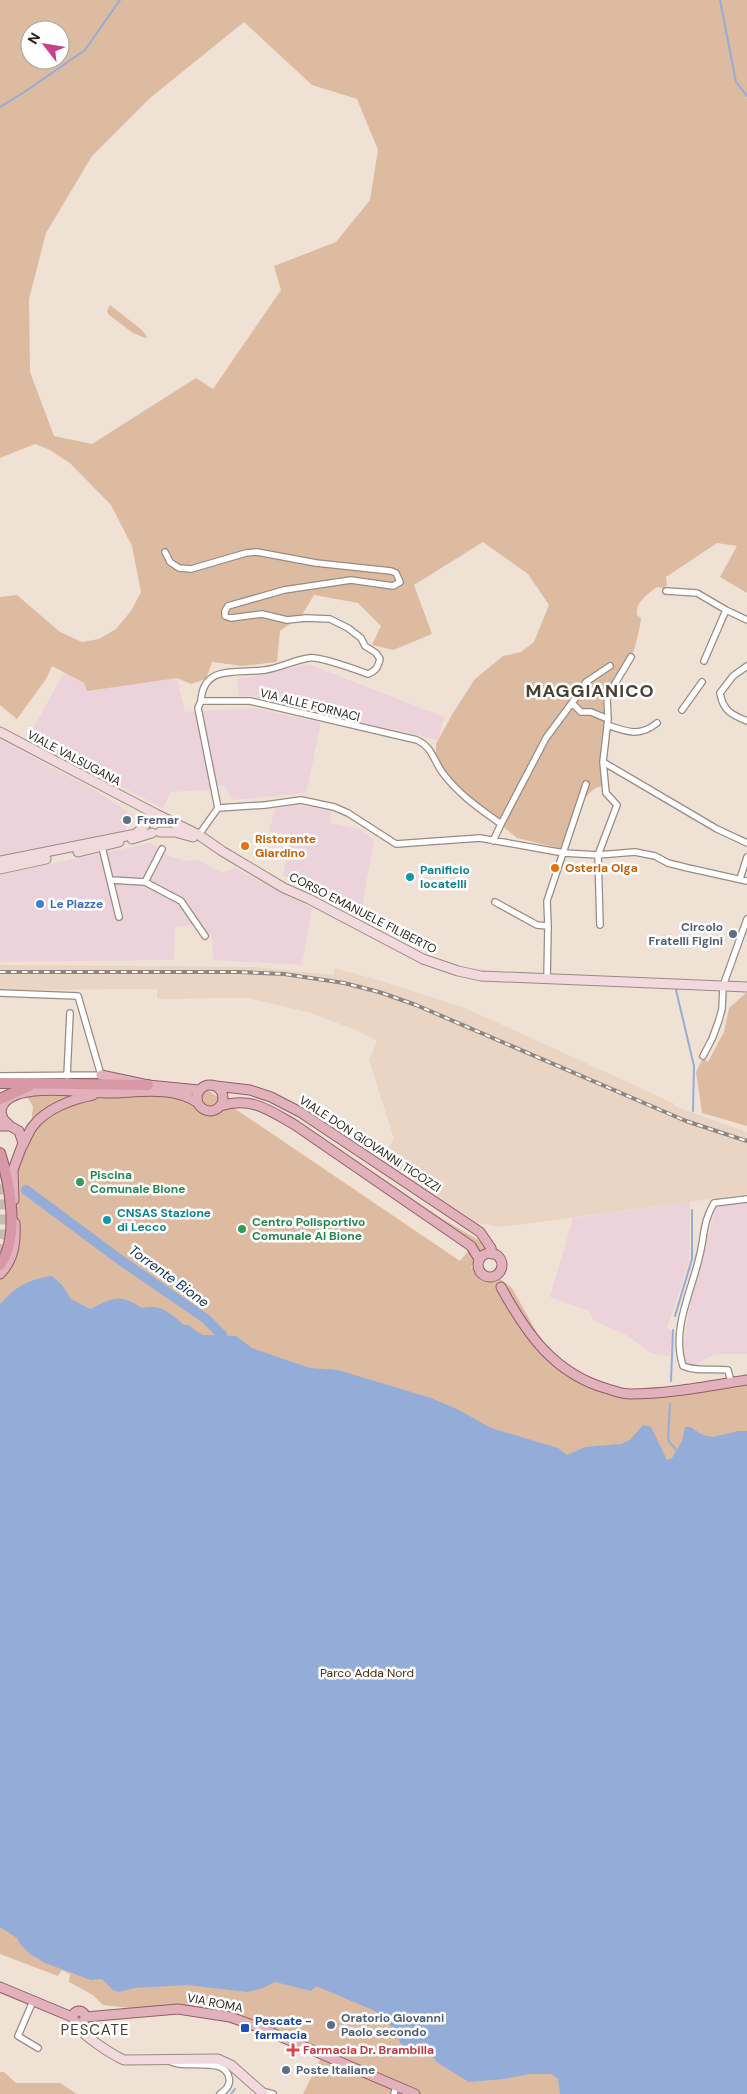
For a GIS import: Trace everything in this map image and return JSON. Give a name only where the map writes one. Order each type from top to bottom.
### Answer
[{"type":"highway","points":[[0,1083],[148,1085]]},
{"type":"highway","points":[[0,1099],[24,1088],[42,1084]]},
{"type":"highway","points":[[0,1153],[8,1184],[11,1234],[10,1253],[0,1265]]},
{"type":"main road","name":"VIALE VALSUGANA","points":[[0,732],[160,816]]},
{"type":"main road","points":[[137,805],[143,812],[148,830],[156,833]]},
{"type":"main road","points":[[0,861],[136,834],[150,816],[160,816],[197,836]]},
{"type":"main road","points":[[156,833],[165,826],[160,816]]},
{"type":"main road","points":[[0,869],[156,833],[197,836]]},
{"type":"main road","name":"CORSO EMANUELE FILIBERTO","points":[[197,836],[261,873],[287,884],[309,899],[439,966],[480,976],[747,987]]},
{"type":"main road","name":"VIALE DON GIOVANNI TICOZZI","points":[[101,1075],[148,1085],[199,1090],[206,1085],[250,1090],[271,1097],[300,1112],[480,1232],[491,1248],[492,1254]]},
{"type":"main road","points":[[216,1086],[222,1094],[220,1106]]},
{"type":"main road","name":"VIALE DON GIOVANNI TICOZZI","points":[[2,1118],[5,1102],[13,1097],[29,1092],[54,1090],[106,1093],[166,1092],[188,1097],[208,1111],[233,1102],[251,1102],[266,1108],[295,1125],[471,1246],[479,1259]]},
{"type":"main road","points":[[198,1103],[196,1098],[199,1090]]},
{"type":"main road","points":[[0,1274],[10,1253],[16,1232],[13,1170],[32,1126],[57,1108],[83,1097],[106,1093]]},
{"type":"main road","points":[[2,1118],[21,1135],[22,1148]]},
{"type":"main road","points":[[501,1287],[485,1276],[478,1267],[479,1259],[485,1254],[492,1254],[500,1259],[501,1287],[522,1325],[534,1341],[552,1359],[577,1376],[598,1386],[628,1394],[676,1390],[747,1380]]},
{"type":"main road","points":[[485,1276],[492,1277],[500,1270]]},
{"type":"main road","name":"VIA ROMA","points":[[0,1987],[79,2020],[178,2009],[230,2017],[258,2027],[395,2090],[416,2094]]},
{"type":"main road","points":[[79,2020],[91,2038],[114,2056],[124,2060],[218,2058],[231,2065],[263,2092]]},
{"type":"street","points":[[165,552],[170,562],[179,568],[191,569],[246,553],[257,552],[316,563],[391,570],[399,578],[400,582],[393,586],[351,580],[284,590],[228,606],[225,616],[231,618],[262,614],[287,620],[306,618],[330,619],[348,628],[361,638],[364,646],[376,653],[380,659],[379,666],[374,672],[368,674],[310,657],[263,671],[224,672],[212,677],[201,692],[201,701],[198,708],[218,808],[197,836]]},
{"type":"street","points":[[666,591],[697,593],[747,620]]},
{"type":"street","points":[[704,662],[726,610]]},
{"type":"street","points":[[600,925],[598,856],[617,805],[606,793],[603,762],[608,722],[607,697],[631,657]]},
{"type":"street","points":[[493,841],[546,738],[582,686],[610,666]]},
{"type":"street","points":[[747,666],[733,676],[720,693],[725,708],[731,715],[747,721]]},
{"type":"street","points":[[682,710],[702,682]]},
{"type":"street","name":"VIA ALLE FORNACI","points":[[201,701],[250,701],[417,740],[426,744],[433,752],[442,772],[468,800],[501,824]]},
{"type":"street","points":[[572,703],[581,712],[591,712],[628,732],[648,731],[657,723]]},
{"type":"street","points":[[603,762],[717,829],[747,843]]},
{"type":"street","points":[[547,979],[548,926],[546,901],[586,784]]},
{"type":"street","points":[[218,808],[301,800],[348,813],[396,844],[480,838],[598,856],[635,852],[655,856],[668,863],[747,881]]},
{"type":"street","points":[[102,847],[119,917]]},
{"type":"street","points":[[145,882],[162,849]]},
{"type":"street","points":[[740,879],[747,857]]},
{"type":"street","points":[[111,880],[145,882],[181,901],[205,936]]},
{"type":"street","points":[[495,902],[537,925],[548,926]]},
{"type":"street","points":[[703,1056],[719,1020],[722,1009],[723,986],[740,943],[747,919]]},
{"type":"street","points":[[740,943],[747,944]]},
{"type":"street","points":[[0,993],[78,996],[101,1075],[0,1076]]},
{"type":"street","points":[[67,1076],[70,1013]]},
{"type":"street","points":[[731,1382],[728,1370],[713,1368],[693,1370],[683,1366],[679,1355],[680,1329],[700,1257],[706,1217],[714,1203],[747,1199]]},
{"type":"street","points":[[32,2001],[18,2036],[38,2048]]},
{"type":"street","points":[[166,2059],[172,2064],[211,2064],[222,2068],[230,2079],[229,2085],[220,2094]]},
{"type":"street","points":[[263,2092],[273,2094]]},
{"type":"shaded area","points":[[308,664],[444,717],[438,740],[251,696],[239,697],[237,679]]},
{"type":"shaded area","points":[[64,673],[84,683],[177,678],[185,712],[254,708],[321,723],[306,793],[233,800],[223,785],[208,790],[170,792],[163,808],[27,739]]},
{"type":"shaded area","points":[[0,740],[88,786],[133,815],[125,830],[0,857]]},
{"type":"shaded area","points":[[298,805],[332,810],[330,823],[359,829],[374,840],[360,918],[283,875],[291,835],[269,831],[275,809]]},
{"type":"shaded area","points":[[151,843],[169,856],[186,861],[198,860],[222,873],[235,868],[312,908],[302,965],[213,960],[212,939],[202,924],[175,927],[174,960],[0,962],[0,874]]},
{"type":"shaded area","points":[[0,965],[253,967],[333,975],[335,968],[378,980],[465,1008],[675,1104],[674,1106],[747,1132],[747,1194],[502,1227],[477,1223],[399,1174],[381,1160],[394,1139],[369,1060],[377,1041],[356,1030],[307,1012],[248,998],[157,999],[157,989],[0,990]]},
{"type":"shaded area","points":[[690,1202],[689,1262],[667,1328],[672,1331],[670,1356],[651,1353],[626,1335],[593,1320],[589,1311],[550,1297],[573,1218]]},
{"type":"shaded area","points":[[747,1203],[747,1354],[715,1354],[694,1365],[685,1363],[682,1355],[691,1298],[716,1207]]},
{"type":"green space","points":[[0,0],[747,0],[747,593],[720,577],[737,546],[717,543],[666,577],[667,585],[664,588],[657,587],[640,602],[637,615],[641,618],[632,657],[607,695],[602,786],[595,789],[582,803],[562,849],[517,838],[456,787],[442,769],[436,756],[436,744],[475,679],[503,656],[521,652],[534,642],[549,605],[528,574],[483,542],[414,585],[432,634],[393,650],[372,645],[381,626],[358,603],[314,595],[302,615],[280,631],[277,662],[242,666],[212,662],[206,679],[191,684],[177,678],[87,691],[84,683],[52,666],[46,679],[17,719],[0,705],[0,597],[17,595],[60,632],[82,642],[99,639],[116,629],[131,611],[141,592],[132,546],[111,505],[70,463],[48,449],[35,444],[0,458]],"holes":[[[244,22],[312,85],[357,99],[378,150],[370,200],[336,242],[274,266],[281,290],[213,389],[196,378],[92,444],[54,436],[30,372],[29,299],[46,233],[92,156],[150,98]]]},
{"type":"green space","points":[[110,305],[142,330],[147,337],[145,338],[133,333],[109,315],[107,311]]},
{"type":"green space","points":[[747,992],[747,1126],[702,1113],[696,1072],[703,1058],[708,1062],[724,1032],[729,1008]]},
{"type":"green space","name":"Parco Adda Nord","points":[[149,1085],[200,1085],[460,1261],[470,1249],[474,1260],[471,1268],[495,1275],[512,1288],[548,1353],[595,1383],[619,1391],[704,1384],[747,1376],[747,2094],[303,2094],[321,2058],[320,2049],[274,2028],[208,2009],[139,2009],[103,2005],[93,1995],[69,1982],[70,1974],[62,1970],[58,1976],[0,1954],[0,1261],[6,1254],[13,1181],[22,1132],[31,1124],[33,1107],[26,1094]]},
{"type":"green space","points":[[277,1110],[302,1124],[441,1218],[485,1244],[488,1249],[479,1253]]},
{"type":"green space","points":[[0,2072],[4,2072],[16,2083],[60,2083],[77,2094],[0,2094]]},
{"type":"water","name":"Parco Adda Nord","points":[[52,1276],[62,1285],[71,1299],[90,1309],[116,1299],[127,1300],[142,1308],[160,1308],[170,1313],[184,1325],[189,1325],[203,1335],[236,1336],[252,1348],[310,1368],[338,1370],[431,1398],[459,1410],[491,1428],[558,1448],[567,1455],[585,1447],[621,1444],[630,1440],[643,1425],[651,1427],[667,1460],[672,1458],[682,1441],[685,1427],[690,1427],[703,1435],[713,1437],[738,1431],[747,1431],[747,2094],[560,2094],[558,2079],[551,2074],[530,2074],[504,2079],[469,2082],[438,2063],[429,2053],[420,2048],[403,2047],[389,2023],[375,2011],[316,1986],[311,1991],[275,1982],[263,1988],[247,1992],[187,1985],[134,1988],[119,1992],[113,1990],[102,1979],[91,1980],[45,1963],[30,1954],[17,1938],[0,1927],[0,1304],[23,1285]]},
{"type":"waterway","points":[[0,107],[85,50],[120,0]]},
{"type":"waterway","points":[[720,0],[736,82],[747,96]]},
{"type":"waterway","points":[[676,990],[694,1066],[693,1111]]},
{"type":"waterway","name":"Torrente Bione","points":[[26,1190],[119,1259],[206,1319],[222,1335]]},
{"type":"waterway","points":[[675,1316],[692,1259],[692,1210]]},
{"type":"waterway","points":[[671,1381],[673,1330]]},
{"type":"waterway","points":[[670,1404],[668,1440],[676,1450]]},
{"type":"waterway","points":[[231,2094],[235,2089]]},
{"type":"tunnel","points":[[0,1254],[4,1236],[2,1173]]},
{"type":"railway","points":[[0,972],[239,972],[284,974],[344,983],[379,992],[416,1005],[686,1121],[747,1141]]},
{"type":"place","name":"Fremar","points":[[127,820]]},
{"type":"place","name":"Ristorante Giardino","points":[[245,846]]},
{"type":"place","name":"Osteria Olga","points":[[555,868]]},
{"type":"place","name":"Panificio locatelli","points":[[410,877]]},
{"type":"place","name":"Le Piazze","points":[[40,904]]},
{"type":"place","name":"Circolo Fratelli Figini","points":[[733,934]]},
{"type":"place","name":"Piscina Comunale Bione","points":[[80,1182]]},
{"type":"place","name":"CNSAS Stazione di Lecco","points":[[107,1220]]},
{"type":"place","name":"Centro Polisportivo Comunale Al Bione","points":[[242,1229]]},
{"type":"place","name":"Oratorio Giovanni Paolo secondo","points":[[331,2025]]},
{"type":"place","name":"Pescate - farmacia","points":[[245,2028]]},
{"type":"place","name":"Farmacia Dr. Brambilla","points":[[293,2050]]},
{"type":"place","name":"Poste Italiane","points":[[286,2070]]},
{"type":"district","name":"MAGGIANICO","points":[[590,691]]},
{"type":"district","name":"PESCATE","points":[[95,2030]]}]
